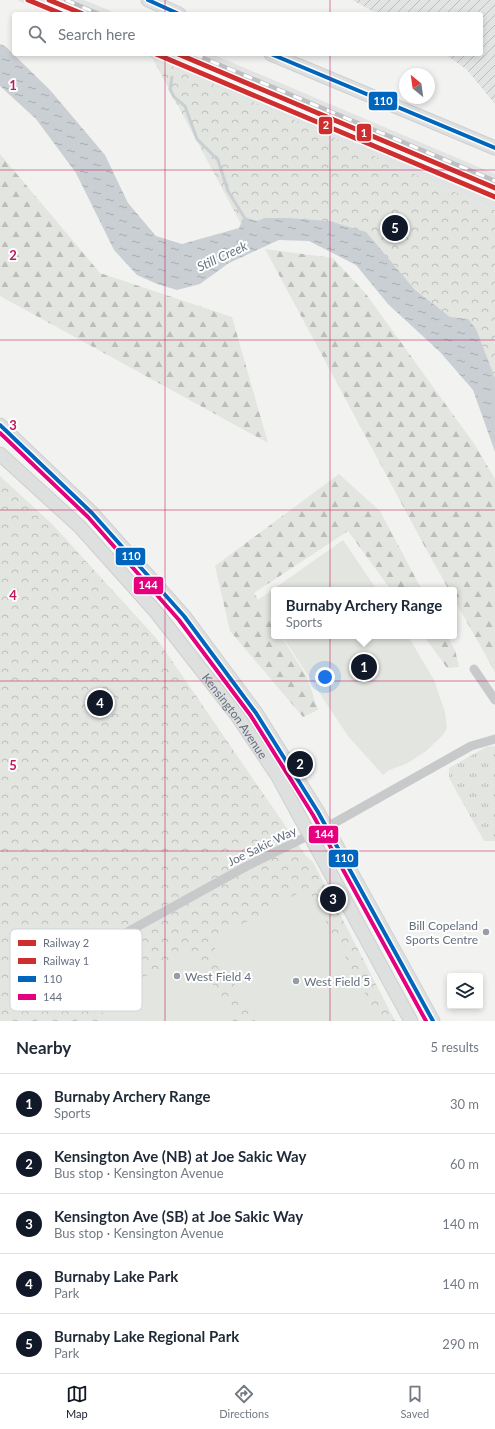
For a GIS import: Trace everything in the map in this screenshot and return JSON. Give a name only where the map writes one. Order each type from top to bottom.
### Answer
[{"type":"main road","points":[[148,0],[175,12]]},
{"type":"main road","points":[[276,56],[495,148]]},
{"type":"main road","name":"Kensington Avenue","points":[[0,425],[92,513],[184,616],[260,719],[282,752],[326,828],[433,1021]]},
{"type":"main road","name":"Kensington Avenue","points":[[0,454],[80,527],[179,640],[236,714],[277,775],[411,1021]]},
{"type":"street","points":[[474,669],[495,700]]},
{"type":"street","name":"Joe Sakic Way","points":[[133,929],[247,866],[326,828],[471,746],[495,739]]},
{"type":"shaded area","points":[[17,0],[84,0],[113,12],[45,12]]},
{"type":"shaded area","points":[[352,0],[495,0],[495,104],[467,70],[448,56],[483,56],[483,12],[374,12]]},
{"type":"shaded area","points":[[148,56],[217,56],[495,174],[495,210]]},
{"type":"green space","points":[[152,57],[495,210],[495,398],[348,232],[241,224]]},
{"type":"green space","points":[[0,154],[100,273],[232,317],[268,443],[0,296]]},
{"type":"green space","points":[[265,249],[333,258],[366,294],[475,445],[495,479],[495,672],[457,604],[457,587],[447,587]]},
{"type":"green space","points":[[339,474],[380,511],[420,587],[389,587],[348,531],[254,593],[271,620],[271,639],[283,639],[307,677],[318,710],[303,717],[230,631],[215,566]]},
{"type":"green space","points":[[0,476],[53,525],[157,639],[306,856],[313,862],[395,1021],[0,1021]]},
{"type":"green space","points":[[343,540],[375,587],[276,587]]},
{"type":"green space","points":[[271,591],[271,620],[258,600]]},
{"type":"green space","points":[[284,639],[410,639],[434,680],[445,712],[447,728],[443,735],[426,751],[406,764],[389,770],[383,775],[348,736]]},
{"type":"green space","points":[[426,639],[449,639],[455,650],[459,667],[447,668]]},
{"type":"green space","points":[[495,746],[495,841],[484,841],[449,778],[449,768],[486,747]]},
{"type":"green space","name":"West Field 5","points":[[308,888],[380,1021],[255,1021],[211,941]]},
{"type":"green space","name":"West Field 4","points":[[194,950],[233,1021],[107,1021],[102,1011],[142,1011],[142,978]]},
{"type":"water","name":"Still Creek","points":[[0,44],[5,46],[12,53],[12,56],[15,56],[50,90],[105,155],[128,203],[156,236],[182,244],[239,228],[244,217],[257,221],[265,218],[287,218],[329,221],[366,232],[415,290],[450,317],[468,319],[476,329],[495,378],[495,452],[473,390],[440,352],[388,304],[356,265],[309,241],[279,240],[229,263],[200,284],[177,290],[157,284],[137,275],[114,250],[76,173],[36,119],[0,86]]},
{"type":"waterway","points":[[172,77],[170,89],[174,97],[185,106],[197,139],[218,160],[228,191],[244,217]]},
{"type":"railway","points":[[66,0],[94,12]]},
{"type":"railway","points":[[199,56],[495,181]]},
{"type":"rail line","name":"2","points":[[28,0],[57,12]]},
{"type":"rail line","name":"1","points":[[49,0],[78,12]]},
{"type":"rail line","name":"2","points":[[161,56],[495,197]]},
{"type":"rail line","name":"1","points":[[183,56],[495,188]]},
{"type":"transit line","name":"110","points":[[148,0],[175,12]]},
{"type":"transit line","name":"110","points":[[276,56],[495,148]]},
{"type":"transit line","name":"110","points":[[0,425],[92,513],[184,616],[256,713],[318,812],[433,1021]]},
{"type":"transit line","name":"144","points":[[0,433],[88,517],[179,620],[251,716],[313,815],[426,1021]]},
{"type":"place","name":"Burnaby Lake Regional Park","points":[[395,228]]},
{"type":"place","name":"Burnaby Archery Range","points":[[364,667]]},
{"type":"place","name":"Burnaby Lake Park","points":[[100,703]]},
{"type":"place","name":"Kensington Ave (NB) at Joe Sakic Way","points":[[300,764]]},
{"type":"place","name":"Kensington Ave (SB) at Joe Sakic Way","points":[[333,899]]},
{"type":"place","name":"Bill Copeland Sports Centre","points":[[486,932]]},
{"type":"place","name":"West Field 4","points":[[177,976]]},
{"type":"place","name":"West Field 5","points":[[296,981]]}]
